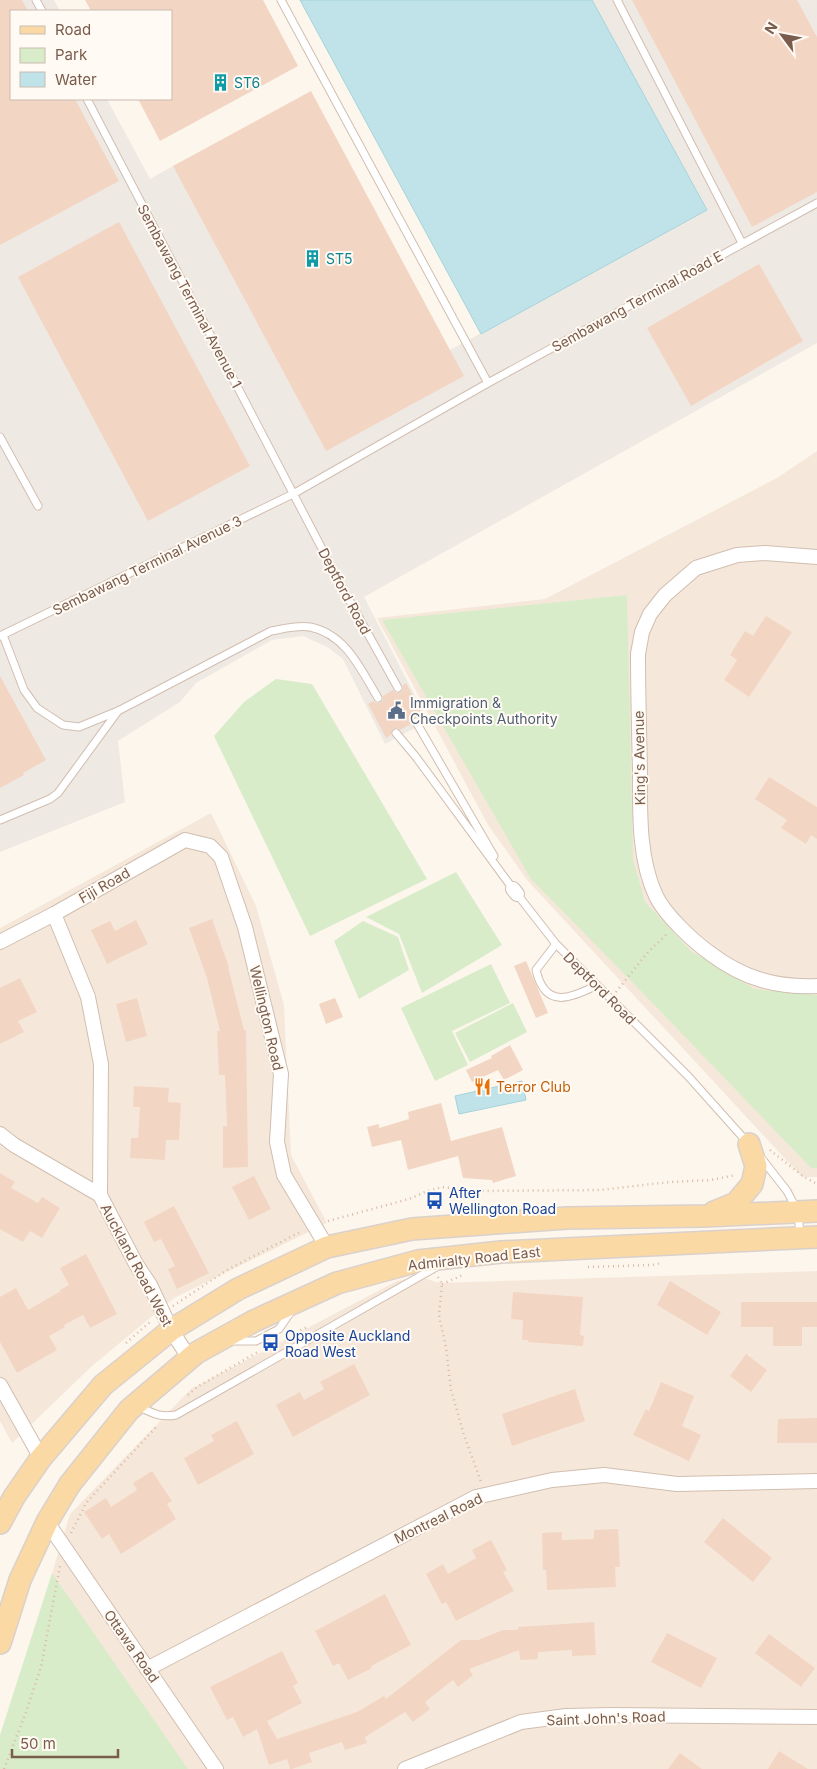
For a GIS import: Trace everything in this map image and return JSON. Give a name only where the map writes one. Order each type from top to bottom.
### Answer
[{"type":"main road","points":[[704,1216],[736,1203],[752,1184],[756,1166],[749,1144]]},
{"type":"main road","points":[[0,1523],[14,1497],[41,1458],[103,1385],[171,1330],[238,1289],[327,1247],[412,1229],[567,1218],[704,1216],[807,1211]]},
{"type":"main road","name":"Admiralty Road East","points":[[0,1643],[20,1580],[47,1522],[70,1484],[129,1410],[190,1359],[222,1338],[299,1299],[337,1283],[418,1261],[443,1264],[501,1252],[808,1237]]},
{"type":"street","name":"King's Avenue","points":[[817,558],[765,553],[737,555],[696,568],[665,595],[650,614],[642,632],[638,654],[640,830],[645,859],[656,897],[677,924],[698,945],[727,966],[759,980],[799,987],[817,986]]},
{"type":"street","name":"Fiji Road","points":[[0,942],[54,914],[185,840],[210,846]]},
{"type":"street","name":"Wellington Road","points":[[210,846],[221,857],[245,926],[281,1074],[277,1142],[284,1175],[327,1247]]},
{"type":"street","points":[[54,914],[88,997],[101,1064],[100,1194]]},
{"type":"street","name":"Auckland Road West","points":[[0,1134],[14,1145],[100,1194],[136,1264],[150,1285],[171,1330],[190,1359]]},
{"type":"street","points":[[0,1385],[41,1458]]},
{"type":"street","name":"Montreal Road","points":[[147,1668],[413,1530],[476,1498],[486,1495],[552,1480],[604,1476],[678,1484],[817,1481]]},
{"type":"street","name":"Ottawa Road","points":[[47,1522],[216,1769]]},
{"type":"street","name":"Saint John's Road","points":[[405,1769],[521,1722],[566,1716],[817,1717]]},
{"type":"lane","points":[[280,0],[488,383]]},
{"type":"lane","points":[[618,0],[742,243]]},
{"type":"lane","name":"Sembawang Terminal Avenue 1","points":[[88,100],[293,494]]},
{"type":"lane","name":"Sembawang Terminal Road E","points":[[293,494],[488,383],[817,203]]},
{"type":"lane","points":[[0,437],[3,449],[38,506]]},
{"type":"lane","name":"Sembawang Terminal Avenue 3","points":[[2,635],[293,494]]},
{"type":"lane","name":"Deptford Road","points":[[293,494],[342,588],[398,688]]},
{"type":"lane","points":[[2,635],[24,690],[37,708],[63,725],[79,727],[118,711],[271,631],[290,628],[310,627],[332,635],[349,650],[378,698]]},
{"type":"lane","points":[[0,820],[50,799],[58,793],[118,711]]},
{"type":"lane","name":"Deptford Road","points":[[416,722],[515,892],[556,944],[688,1076],[749,1144],[787,1191],[807,1211],[808,1237]]},
{"type":"lane","points":[[396,732],[515,892]]},
{"type":"lane","points":[[556,944],[536,970],[539,983],[548,993],[558,998],[573,997],[597,985]]},
{"type":"lane","points":[[135,1404],[155,1415],[176,1415],[443,1264]]},
{"type":"path","points":[[610,999],[648,952],[677,924]]},
{"type":"path","points":[[314,1225],[442,1187],[478,1191],[600,1190],[670,1182],[711,1180],[740,1174]]},
{"type":"path","points":[[804,1177],[817,1184]]},
{"type":"path","points":[[443,1264],[439,1315],[452,1390],[464,1435],[486,1495]]},
{"type":"path","points":[[282,1340],[308,1326]]},
{"type":"path","points":[[4,1769],[41,1667],[64,1547],[86,1504],[166,1416],[197,1386],[264,1349]]},
{"type":"shaded area","points":[[0,0],[54,0],[59,10],[10,10],[10,100],[108,100],[150,179],[173,166],[450,350],[707,210],[592,0],[817,0],[817,343],[364,597],[428,721],[385,744],[343,659],[327,647],[303,636],[272,640],[196,683],[180,702],[118,741],[125,802],[0,852]]},
{"type":"shaded area","points":[[817,451],[817,1177],[802,1177],[528,881],[488,825],[377,618],[545,599],[777,478]]},
{"type":"shaded area","points":[[211,813],[256,906],[284,1005],[291,1155],[327,1223],[174,1298],[92,1366],[12,1443],[0,1421],[0,928]]},
{"type":"shaded area","points":[[817,1271],[817,1769],[0,1769],[0,1746],[70,1514],[191,1389],[397,1281],[418,1276],[439,1283]]},
{"type":"green space","points":[[627,595],[633,859],[645,902],[691,951],[755,989],[817,995],[817,1168],[811,1168],[531,879],[382,620]]},
{"type":"green space","points":[[276,679],[312,684],[427,879],[310,936],[214,736],[244,702]]},
{"type":"green space","points":[[456,872],[502,945],[422,993],[399,934],[366,917]]},
{"type":"green space","points":[[363,921],[398,937],[409,970],[359,999],[334,941]]},
{"type":"green space","points":[[491,964],[510,1003],[452,1031],[468,1065],[435,1081],[401,1008]]},
{"type":"green space","points":[[513,1003],[527,1032],[470,1062],[455,1033]]},
{"type":"green space","points":[[52,1573],[188,1769],[0,1769],[0,1735]]},
{"type":"water","points":[[300,0],[592,0],[707,210],[481,334]]},
{"type":"water","points":[[522,1081],[526,1100],[459,1114],[455,1096]]},
{"type":"building","points":[[0,0],[22,0],[27,10],[10,10],[10,100],[76,100],[119,181],[0,245]]},
{"type":"building","name":"ST6","points":[[85,0],[263,0],[298,66],[160,141],[139,100],[172,100],[172,10],[90,10]]},
{"type":"building","points":[[632,0],[797,0],[817,37],[817,192],[752,227]]},
{"type":"building","name":"ST5","points":[[311,91],[464,376],[326,451],[173,166]]},
{"type":"building","points":[[119,222],[250,466],[148,521],[18,277]]},
{"type":"building","points":[[759,264],[803,341],[691,406],[647,328]]},
{"type":"building","points":[[766,616],[792,632],[749,697],[724,680],[737,660],[730,655],[745,631],[753,636]]},
{"type":"building","points":[[0,676],[46,760],[0,788]]},
{"type":"building","points":[[406,683],[424,718],[414,717],[411,720],[411,724],[400,730],[397,728],[393,729],[391,735],[386,738],[368,704],[373,701],[380,703],[383,700],[383,696],[393,690],[396,693],[400,693],[403,690],[403,685]]},
{"type":"building","points":[[769,777],[817,807],[817,839],[811,835],[806,844],[781,828],[787,820],[755,799]]},
{"type":"building","points":[[212,919],[229,967],[244,1030],[246,1030],[248,1167],[223,1168],[223,1126],[227,1126],[225,1075],[219,1075],[217,1031],[220,1031],[207,978],[189,928]]},
{"type":"building","points":[[136,920],[148,944],[107,964],[91,930],[110,921],[115,931]]},
{"type":"building","points":[[526,961],[548,1013],[536,1018],[514,966]]},
{"type":"building","points":[[20,978],[37,1012],[18,1021],[24,1032],[0,1044],[0,988]]},
{"type":"building","points":[[137,998],[147,1036],[126,1042],[116,1004]]},
{"type":"building","points":[[335,998],[343,1017],[326,1024],[319,1004]]},
{"type":"building","points":[[510,1045],[523,1070],[504,1080],[498,1070],[472,1082],[466,1070],[492,1058],[491,1056]]},
{"type":"building","points":[[134,1086],[169,1088],[168,1102],[181,1103],[179,1140],[166,1140],[165,1160],[130,1158],[131,1138],[138,1138],[140,1107],[133,1107]]},
{"type":"building","points":[[441,1103],[451,1141],[502,1127],[516,1176],[493,1183],[492,1180],[463,1178],[458,1156],[408,1170],[401,1140],[372,1147],[367,1127],[379,1124],[379,1128],[409,1119],[408,1112]]},
{"type":"building","points":[[0,1173],[15,1182],[11,1188],[38,1203],[42,1197],[60,1208],[42,1238],[30,1231],[23,1242],[0,1229]]},
{"type":"building","points":[[254,1176],[271,1209],[249,1220],[232,1187]]},
{"type":"building","points":[[174,1206],[209,1273],[177,1289],[168,1269],[175,1266],[161,1239],[154,1242],[144,1222]]},
{"type":"building","points":[[86,1254],[117,1314],[90,1328],[83,1315],[64,1325],[65,1327],[49,1336],[57,1350],[17,1373],[0,1342],[0,1297],[16,1288],[28,1310],[69,1285],[60,1268]]},
{"type":"building","points":[[670,1281],[721,1312],[707,1335],[657,1305]]},
{"type":"building","points":[[513,1292],[583,1297],[580,1335],[584,1336],[583,1346],[522,1340],[523,1320],[511,1319]]},
{"type":"building","points":[[741,1302],[817,1302],[817,1327],[802,1327],[802,1346],[773,1346],[773,1327],[741,1327]]},
{"type":"building","points":[[746,1354],[767,1370],[751,1392],[730,1376]]},
{"type":"building","points":[[354,1364],[370,1395],[293,1437],[276,1405],[300,1392],[304,1400],[324,1389],[320,1382]]},
{"type":"building","points":[[661,1382],[694,1396],[682,1426],[701,1435],[689,1461],[633,1435],[646,1409],[649,1411]]},
{"type":"building","points":[[575,1389],[585,1421],[512,1446],[502,1414]]},
{"type":"building","points":[[817,1418],[817,1443],[777,1443],[778,1419]]},
{"type":"building","points":[[237,1421],[254,1454],[198,1485],[184,1458],[214,1441],[211,1435]]},
{"type":"building","points":[[152,1471],[172,1501],[167,1504],[176,1519],[121,1554],[109,1534],[102,1539],[84,1512],[106,1498],[111,1507],[137,1490],[133,1483]]},
{"type":"building","points":[[723,1518],[772,1558],[753,1582],[704,1542]]},
{"type":"building","points":[[618,1529],[620,1567],[615,1567],[616,1587],[547,1590],[546,1570],[543,1570],[542,1533],[562,1532],[562,1540],[594,1539],[594,1530]]},
{"type":"building","points":[[491,1540],[507,1570],[503,1572],[514,1591],[456,1621],[446,1602],[442,1604],[426,1574],[443,1564],[448,1574],[476,1558],[472,1550]]},
{"type":"building","points":[[385,1594],[411,1645],[348,1680],[339,1663],[333,1666],[315,1631]]},
{"type":"building","points":[[594,1622],[596,1655],[572,1656],[572,1650],[538,1652],[538,1659],[520,1660],[519,1650],[469,1669],[473,1675],[458,1687],[453,1680],[425,1702],[430,1709],[413,1722],[405,1712],[365,1737],[367,1743],[345,1750],[342,1742],[309,1753],[312,1762],[292,1769],[290,1769],[287,1759],[269,1765],[257,1729],[243,1737],[233,1717],[227,1720],[210,1687],[282,1651],[298,1683],[293,1686],[302,1703],[267,1721],[277,1739],[357,1712],[384,1696],[386,1699],[461,1640],[478,1640],[503,1630],[518,1630],[518,1627]]},
{"type":"building","points":[[667,1633],[717,1658],[701,1688],[651,1662]]},
{"type":"building","points":[[769,1634],[815,1668],[801,1687],[755,1653]]},
{"type":"building","points":[[779,1751],[808,1769],[768,1769]]},
{"type":"building","points":[[680,1753],[702,1769],[668,1769]]},
{"type":"place","name":"ST6","points":[[220,82]]},
{"type":"place","name":"ST5","points":[[312,258]]},
{"type":"place","name":"Immigration & Checkpoints Authority","points":[[396,710]]},
{"type":"place","name":"Terror Club","points":[[482,1086]]},
{"type":"place","name":"After Wellington Road","points":[[435,1200]]},
{"type":"place","name":"Opposite Auckland Road West","points":[[271,1343]]}]
